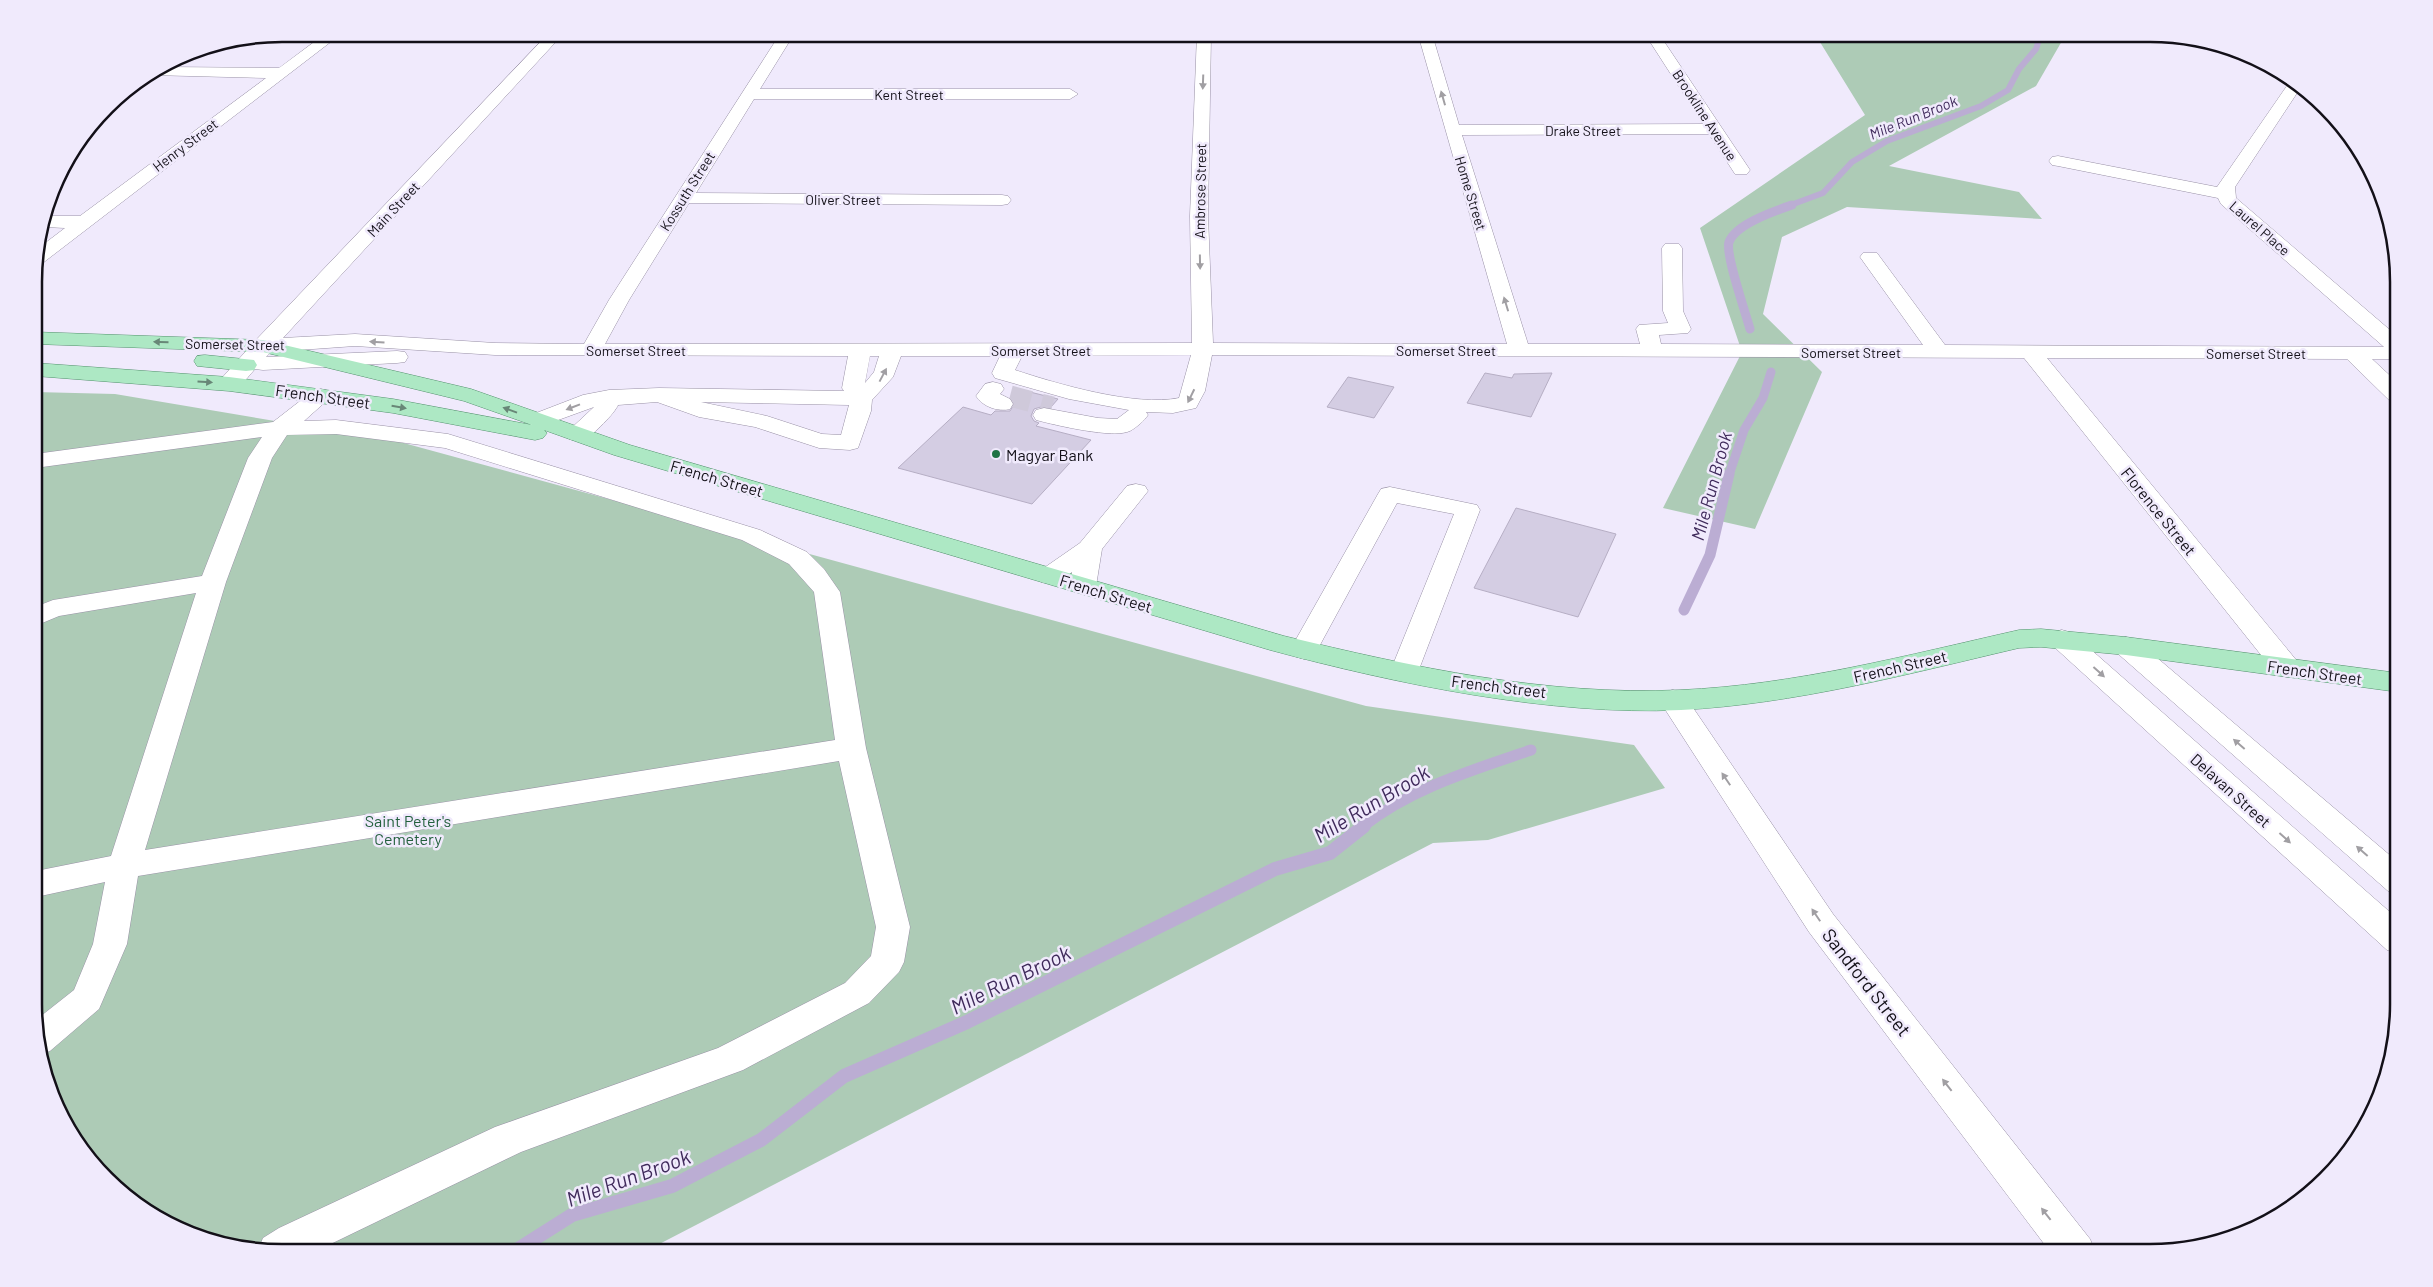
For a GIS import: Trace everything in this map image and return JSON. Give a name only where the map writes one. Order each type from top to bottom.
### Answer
[{"type":"main road","name":"Somerset Street","points":[[42,338],[263,346]]},
{"type":"main road","name":"French Street","points":[[263,346],[471,396],[622,450],[1304,650],[1404,672],[1466,683],[1564,695],[1673,700],[1778,690],[1859,676],[2018,639],[2062,639],[2126,646],[2390,682]]},
{"type":"main road","points":[[42,369],[109,357],[246,365]]},
{"type":"main road","points":[[42,371],[229,384]]},
{"type":"main road","name":"French Street","points":[[229,384],[393,406],[622,450]]},
{"type":"street","name":"Henry Street","points":[[45,252],[324,42]]},
{"type":"street","name":"Main Street","points":[[229,384],[548,42]]},
{"type":"street","name":"Kossuth Street","points":[[591,350],[619,300],[782,42]]},
{"type":"street","name":"Ambrose Street","points":[[1138,416],[1188,403],[1194,392],[1203,349],[1199,216],[1204,42]]},
{"type":"street","name":"Home Street","points":[[1427,42],[1452,130],[1520,351]]},
{"type":"street","name":"Brookline Avenue","points":[[1657,42],[1741,170]]},
{"type":"street","points":[[168,72],[283,73]]},
{"type":"street","name":"Laurel Place","points":[[2292,89],[2226,187],[2225,194],[2227,200],[2390,341]]},
{"type":"street","name":"Kent Street","points":[[749,94],[1070,94]]},
{"type":"street","name":"Drake Street","points":[[1452,130],[1715,129]]},
{"type":"street","points":[[2058,160],[2225,194]]},
{"type":"street","name":"Oliver Street","points":[[684,198],[1002,200]]},
{"type":"street","points":[[51,222],[82,222]]},
{"type":"street","points":[[1653,352],[1646,329],[1682,330],[1673,311],[1672,248]]},
{"type":"street","points":[[1870,256],[1940,352]]},
{"type":"street","name":"Somerset Street","points":[[263,346],[355,340],[496,349],[591,350],[1013,351],[1203,349],[2390,353]]},
{"type":"street","name":"Somerset Street","points":[[246,365],[328,362],[496,349]]},
{"type":"street","points":[[659,395],[707,412],[759,421],[820,441],[850,443],[860,411],[860,398],[853,388],[860,350]]},
{"type":"street","points":[[539,420],[591,400],[609,398],[659,395],[860,398],[876,387],[885,375],[892,350]]},
{"type":"street","points":[[1013,351],[999,393],[1018,389],[1138,416]]},
{"type":"street","name":"Florence Street","points":[[2031,353],[2287,668]]},
{"type":"street","points":[[2353,353],[2390,388]]},
{"type":"street","points":[[45,1034],[87,999],[110,944],[124,866],[213,582],[260,458],[280,428],[321,396]]},
{"type":"street","points":[[577,434],[606,408],[609,398]]},
{"type":"street","points":[[1044,414],[1100,434],[1138,416]]},
{"type":"street","points":[[42,460],[280,428],[336,428],[448,441],[751,535],[798,558],[816,575],[827,592],[851,748],[894,927],[887,962],[857,993],[730,1059],[508,1139],[291,1244]]},
{"type":"street","points":[[1050,576],[1089,548],[1136,491]]},
{"type":"street","points":[[1304,650],[1390,494],[1468,510],[1404,672]]},
{"type":"street","points":[[1083,586],[1089,548]]},
{"type":"street","points":[[42,608],[213,582]]},
{"type":"street","name":"Delavan Street","points":[[2062,639],[2390,932]]},
{"type":"street","points":[[2126,646],[2390,874]]},
{"type":"street","name":"Sandford Street","points":[[1673,700],[1822,923],[2069,1244]]},
{"type":"street","points":[[42,883],[124,866],[851,748]]},
{"type":"green space","points":[[1820,42],[2061,42],[2036,86],[1889,166],[2019,192],[2042,219],[1847,207],[1782,237],[1763,314],[1822,372],[1755,529],[1663,508],[1742,352],[1700,228],[1865,115]]},
{"type":"green space","name":"Saint Peter's Cemetery","points":[[42,392],[115,394],[400,442],[1366,706],[1634,745],[1665,788],[1488,840],[1433,843],[659,1244],[267,1244],[236,1240],[206,1232],[177,1220],[149,1204],[124,1185],[102,1163],[83,1138],[67,1110],[55,1081],[47,1051],[42,1004]]},
{"type":"building","points":[[1485,373],[1512,378],[1514,374],[1552,373],[1531,417],[1467,403]]},
{"type":"building","points":[[1348,377],[1394,387],[1374,418],[1327,407]]},
{"type":"building","name":"Magyar Bank","points":[[1018,389],[1058,399],[1051,407],[1044,406],[1034,409],[1031,416],[1034,421],[1039,423],[1036,426],[1091,440],[1032,504],[898,468],[963,407],[991,415],[995,411],[1010,411],[1015,403],[1010,397]]},
{"type":"building","points":[[1516,508],[1616,534],[1578,617],[1474,588]]},
{"type":"waterway","name":"Mile Run Brook","points":[[1788,206],[1823,193],[1852,162],[1887,141],[1981,106],[2008,90],[2019,69],[2036,49],[2038,42]]},
{"type":"waterway","name":"Mile Run Brook","points":[[1750,329],[1730,259],[1729,242],[1739,229],[1766,215],[1792,205]]},
{"type":"waterway","name":"Mile Run Brook","points":[[1729,475],[1744,430],[1763,398],[1771,372]]},
{"type":"waterway","name":"Mile Run Brook","points":[[1684,610],[1710,555],[1729,474]]},
{"type":"waterway","name":"Mile Run Brook","points":[[1362,827],[1401,801],[1443,781],[1531,750]]},
{"type":"waterway","name":"Mile Run Brook","points":[[526,1244],[572,1215],[672,1186],[761,1140],[844,1076],[967,1022],[1275,869],[1330,853],[1364,826]]},
{"type":"tunnel","points":[[1010,396],[1052,407]]},
{"type":"place","name":"Magyar Bank","points":[[996,454]]}]
